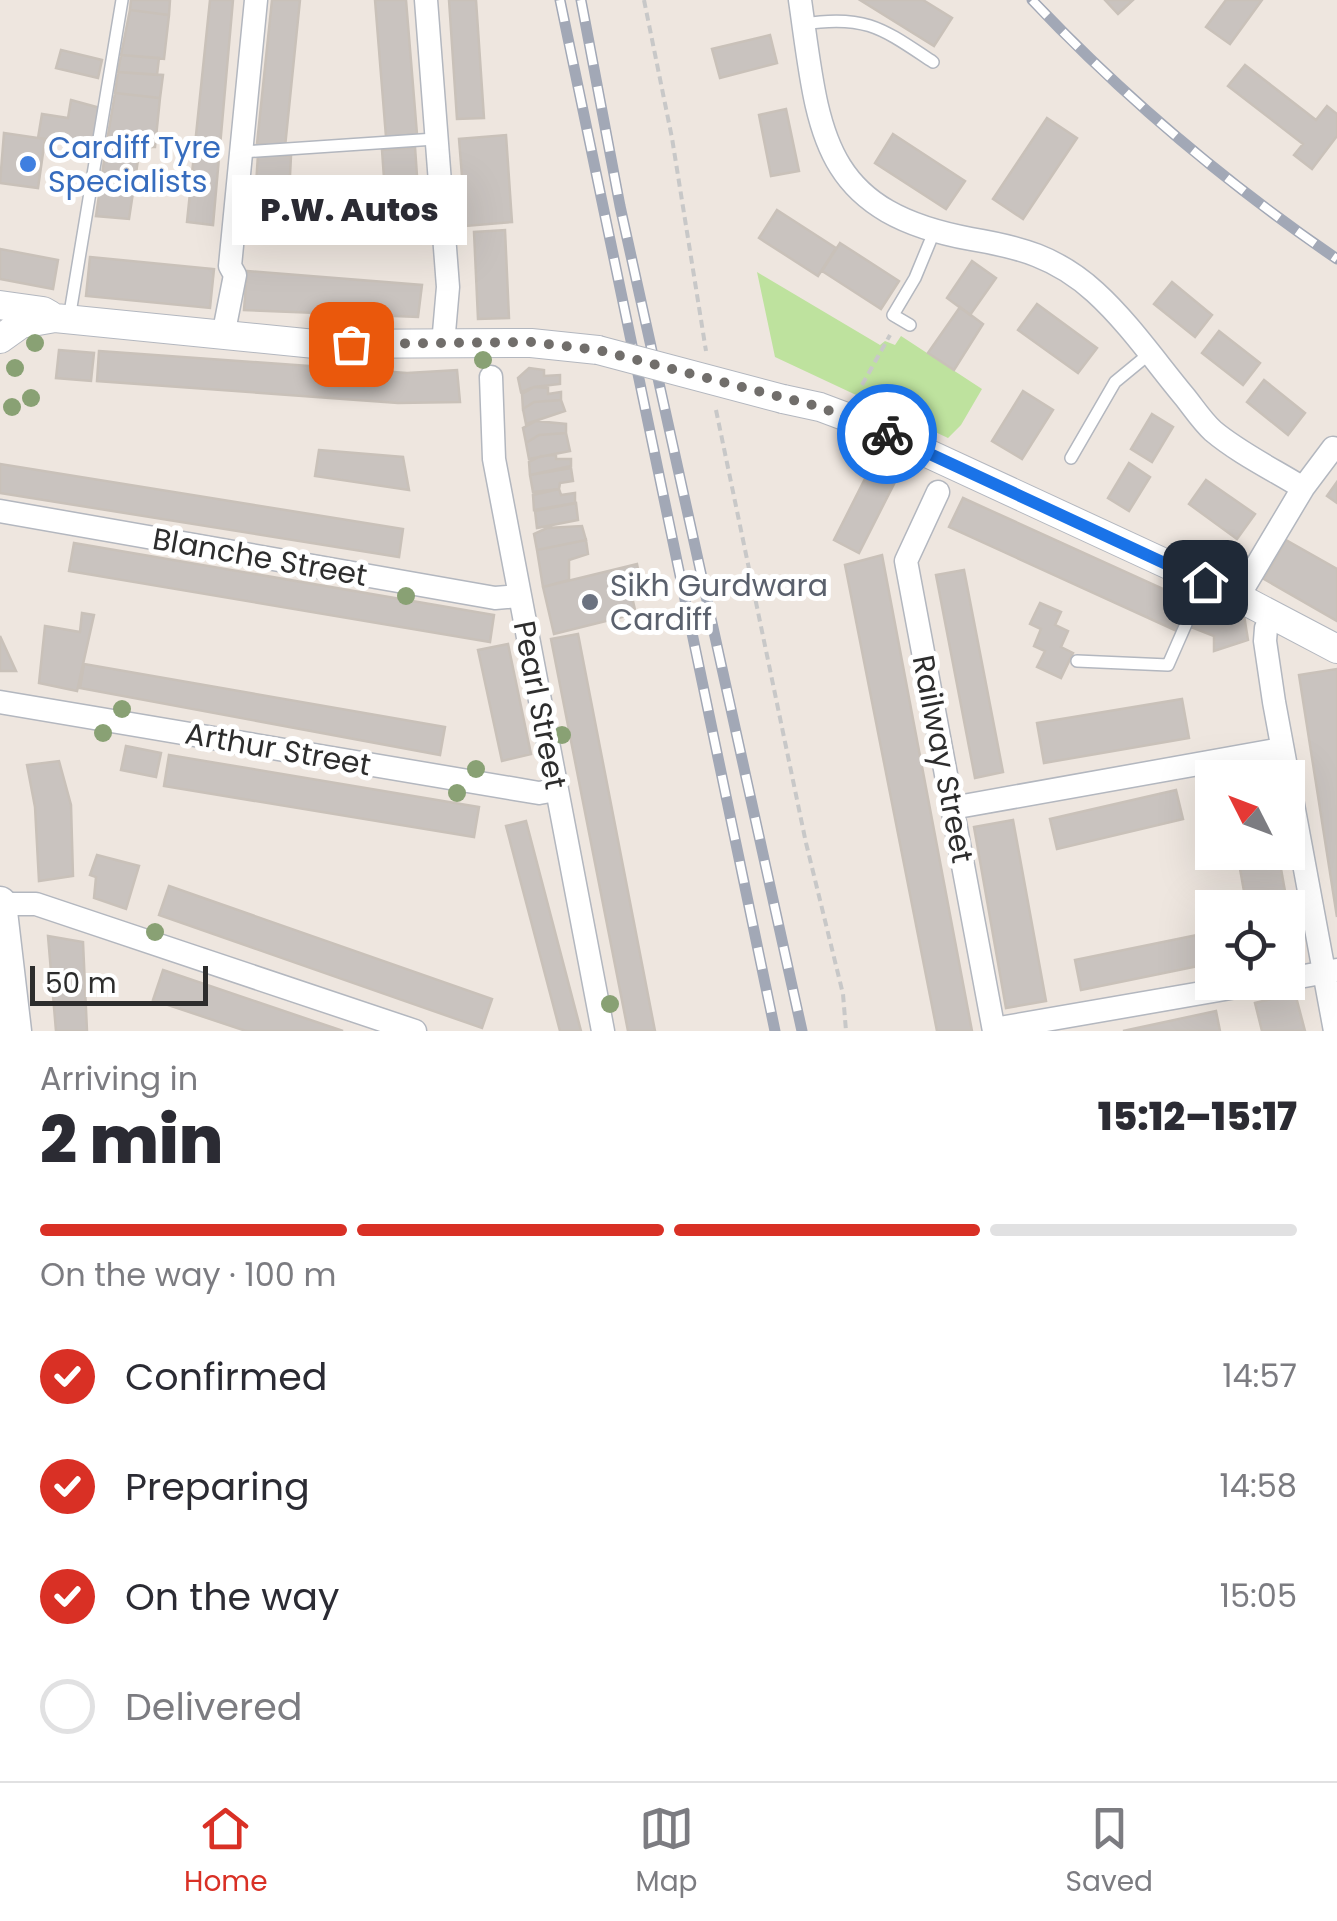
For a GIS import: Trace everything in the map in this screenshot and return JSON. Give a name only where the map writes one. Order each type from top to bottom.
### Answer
[{"type":"main road","points":[[0,903],[15,1031]]},
{"type":"street","points":[[222,336],[235,275],[230,266],[256,0]]},
{"type":"street","points":[[426,0],[448,286],[443,344]]},
{"type":"street","points":[[802,12],[815,105],[826,140],[862,196],[888,214],[934,232],[1024,248],[1058,266],[1094,291],[1213,430],[1304,488]]},
{"type":"street","points":[[0,304],[43,311],[62,319]]},
{"type":"street","points":[[0,339],[21,324],[62,319],[315,344],[493,342],[598,350],[820,407],[860,422],[1238,598],[1337,649]]},
{"type":"street","name":"Pearl Street","points":[[491,378],[494,459],[604,1031]]},
{"type":"street","points":[[1238,598],[1332,448]]},
{"type":"street","name":"Railway Street","points":[[938,492],[906,561],[994,1030]]},
{"type":"street","name":"Blanche Street","points":[[0,511],[494,598],[519,596]]},
{"type":"street","points":[[1272,615],[1265,641],[1282,749],[1331,971],[1335,1031]]},
{"type":"street","name":"Arthur Street","points":[[0,702],[538,793],[556,790]]},
{"type":"street","points":[[952,808],[1282,749]]},
{"type":"street","points":[[0,903],[36,904],[415,1031]]},
{"type":"street","points":[[1305,975],[1331,971]]},
{"type":"street","points":[[994,1030],[1195,994]]},
{"type":"lane","points":[[62,319],[122,0]]},
{"type":"lane","points":[[802,12],[880,27],[932,62]]},
{"type":"lane","points":[[242,152],[435,139]]},
{"type":"lane","points":[[910,325],[894,315],[934,232]]},
{"type":"lane","points":[[1072,458],[1115,382],[1150,354]]},
{"type":"lane","points":[[1077,660],[1168,665],[1186,624]]},
{"type":"path","points":[[644,0],[672,138],[707,354]]},
{"type":"path","points":[[862,385],[889,338],[894,315]]},
{"type":"path","points":[[714,393],[727,472],[806,843],[842,994],[846,1031]]},
{"type":"green space","points":[[757,272],[880,345],[885,341],[895,345],[901,336],[982,389],[961,425],[948,438],[775,357]]},
{"type":"building","points":[[131,0],[170,0],[169,15],[130,10]]},
{"type":"building","points":[[210,0],[233,0],[213,225],[187,222]]},
{"type":"building","points":[[272,0],[300,0],[285,147],[257,144]]},
{"type":"building","points":[[375,0],[406,0],[417,134],[386,137]]},
{"type":"building","points":[[449,0],[476,0],[484,118],[457,119]]},
{"type":"building","points":[[860,0],[923,0],[952,18],[934,46]]},
{"type":"building","points":[[1105,0],[1133,0],[1118,14]]},
{"type":"building","points":[[1226,0],[1262,0],[1230,44],[1206,27]]},
{"type":"building","points":[[130,10],[169,15],[164,59],[121,55]]},
{"type":"building","points":[[770,35],[777,63],[720,78],[712,49]]},
{"type":"building","points":[[61,50],[102,60],[98,78],[56,68]]},
{"type":"building","points":[[121,55],[159,58],[157,75],[118,72]]},
{"type":"building","points":[[1245,65],[1316,120],[1327,106],[1337,114],[1337,136],[1312,169],[1294,155],[1303,144],[1228,86]]},
{"type":"building","points":[[118,72],[163,75],[160,98],[115,93]]},
{"type":"building","points":[[115,93],[160,98],[155,147],[106,147]]},
{"type":"building","points":[[71,100],[100,108],[94,145],[38,138],[42,114],[68,118]]},
{"type":"building","points":[[786,109],[799,171],[771,176],[759,115]]},
{"type":"building","points":[[1047,118],[1077,138],[1023,219],[993,199]]},
{"type":"building","points":[[4,133],[45,139],[38,188],[0,183]]},
{"type":"building","points":[[893,134],[965,181],[946,209],[875,163]]},
{"type":"building","points":[[506,135],[512,222],[466,226],[459,139]]},
{"type":"building","points":[[106,147],[140,147],[129,219],[96,216]]},
{"type":"building","points":[[415,147],[421,233],[388,235],[382,150]]},
{"type":"building","points":[[258,154],[291,156],[287,235],[253,233]]},
{"type":"building","points":[[777,210],[836,248],[818,276],[759,238]]},
{"type":"building","points":[[505,230],[509,318],[478,319],[474,232]]},
{"type":"building","points":[[840,243],[899,281],[881,309],[822,271]]},
{"type":"building","points":[[0,249],[58,260],[53,289],[0,279]]},
{"type":"building","points":[[90,257],[214,269],[210,308],[86,296]]},
{"type":"building","points":[[972,261],[996,278],[970,315],[947,298]]},
{"type":"building","points":[[247,271],[422,285],[418,317],[244,310]]},
{"type":"building","points":[[1172,282],[1212,315],[1195,337],[1154,304]]},
{"type":"building","points":[[1037,304],[1097,348],[1078,373],[1018,330]]},
{"type":"building","points":[[960,307],[983,324],[954,370],[928,353]]},
{"type":"building","points":[[1219,331],[1260,363],[1243,385],[1202,353]]},
{"type":"building","points":[[59,350],[94,353],[91,381],[56,378]]},
{"type":"building","points":[[99,351],[407,373],[457,370],[460,402],[398,403],[97,381]]},
{"type":"building","points":[[529,368],[544,370],[544,376],[560,375],[560,384],[521,392],[518,378]]},
{"type":"building","points":[[1264,380],[1305,413],[1288,435],[1247,402]]},
{"type":"building","points":[[534,387],[548,388],[548,394],[561,392],[561,400],[534,402],[523,409],[522,394]]},
{"type":"building","points":[[1023,391],[1053,410],[1022,459],[992,441]]},
{"type":"building","points":[[561,400],[565,411],[526,424],[523,409],[534,402]]},
{"type":"building","points":[[1152,414],[1173,427],[1152,462],[1131,449]]},
{"type":"building","points":[[536,421],[566,424],[566,433],[539,435],[526,443],[523,428]]},
{"type":"building","points":[[566,433],[570,451],[529,459],[526,443],[539,435]]},
{"type":"building","points":[[319,450],[403,457],[409,490],[315,476]]},
{"type":"building","points":[[556,455],[556,459],[571,459],[571,466],[530,475],[529,462]]},
{"type":"building","points":[[873,463],[898,476],[859,553],[834,540]]},
{"type":"building","points":[[1129,463],[1150,477],[1129,511],[1108,498]]},
{"type":"building","points":[[0,464],[403,529],[399,557],[0,493]]},
{"type":"building","points":[[571,468],[573,481],[560,483],[559,489],[533,492],[530,475]]},
{"type":"building","points":[[1206,480],[1255,514],[1237,539],[1189,504]]},
{"type":"building","points":[[1337,482],[1337,503],[1327,496]]},
{"type":"building","points":[[559,489],[561,495],[575,493],[575,503],[534,510],[533,495]]},
{"type":"building","points":[[963,498],[1192,602],[1177,631],[949,527]]},
{"type":"building","points":[[576,503],[578,520],[537,528],[535,511]]},
{"type":"building","points":[[582,526],[586,540],[537,550],[534,534],[547,528]]},
{"type":"building","points":[[586,540],[588,554],[569,560],[569,580],[543,587],[537,550]]},
{"type":"building","points":[[1286,540],[1337,569],[1337,621],[1264,579]]},
{"type":"building","points":[[74,543],[494,615],[490,642],[69,571]]},
{"type":"building","points":[[882,555],[972,1031],[937,1031],[845,565]]},
{"type":"building","name":"Sikh Gurdwara Cardiff","points":[[637,564],[641,585],[630,588],[638,623],[628,625],[626,616],[554,634],[543,587]]},
{"type":"building","points":[[964,570],[1003,772],[975,778],[936,575]]},
{"type":"building","points":[[1199,588],[1243,609],[1248,640],[1214,651],[1214,636],[1181,623]]},
{"type":"building","points":[[1040,603],[1061,612],[1055,625],[1068,631],[1061,647],[1073,653],[1061,678],[1037,667],[1045,651],[1034,646],[1041,629],[1030,624]]},
{"type":"building","points":[[82,613],[94,615],[77,691],[39,683],[45,626],[80,632]]},
{"type":"building","points":[[578,634],[655,1031],[628,1031],[551,639]]},
{"type":"building","points":[[0,636],[16,671],[0,671]]},
{"type":"building","points":[[508,644],[531,754],[502,761],[478,650]]},
{"type":"building","points":[[84,664],[445,727],[440,755],[80,688]]},
{"type":"building","points":[[1337,669],[1337,917],[1299,675]]},
{"type":"building","points":[[1182,699],[1189,738],[1044,763],[1037,723]]},
{"type":"building","points":[[126,746],[161,753],[156,777],[121,770]]},
{"type":"building","points":[[169,755],[479,807],[474,837],[164,786]]},
{"type":"building","points":[[59,761],[71,805],[73,876],[39,881],[35,807],[27,765]]},
{"type":"building","points":[[1176,790],[1183,819],[1057,849],[1050,819]]},
{"type":"building","points":[[1013,820],[1046,1001],[1006,1008],[974,827]]},
{"type":"building","points":[[526,821],[581,1031],[560,1031],[506,826]]},
{"type":"building","points":[[97,855],[139,866],[126,909],[94,898],[96,877],[90,875]]},
{"type":"building","points":[[1240,870],[1281,870],[1285,890],[1244,890]]},
{"type":"building","points":[[169,886],[492,999],[482,1028],[159,915]]},
{"type":"building","points":[[1195,935],[1195,967],[1081,990],[1075,960]]},
{"type":"building","points":[[48,936],[83,942],[87,1031],[56,1031]]},
{"type":"building","points":[[163,970],[343,1031],[246,1031],[153,1000]]},
{"type":"building","points":[[1297,1000],[1305,1031],[1262,1031],[1255,1003]]},
{"type":"building","points":[[1216,1011],[1220,1031],[1123,1031]]},
{"type":"railway","points":[[560,0],[775,1031]]},
{"type":"railway","points":[[581,0],[620,206],[802,1031]]},
{"type":"railway","points":[[1032,0],[1177,137],[1337,259]]},
{"type":"way so far","points":[[351,344],[570,345],[820,407],[887,434]]},
{"type":"place","name":"Cardiff Tyre Specialists","points":[[28,164]]},
{"type":"place","name":"P.W. Autos","points":[[351,344]]},
{"type":"place","name":"Sikh Gurdwara Cardiff","points":[[590,602]]},
{"type":"route","points":[[887,434],[1205,582]]}]
